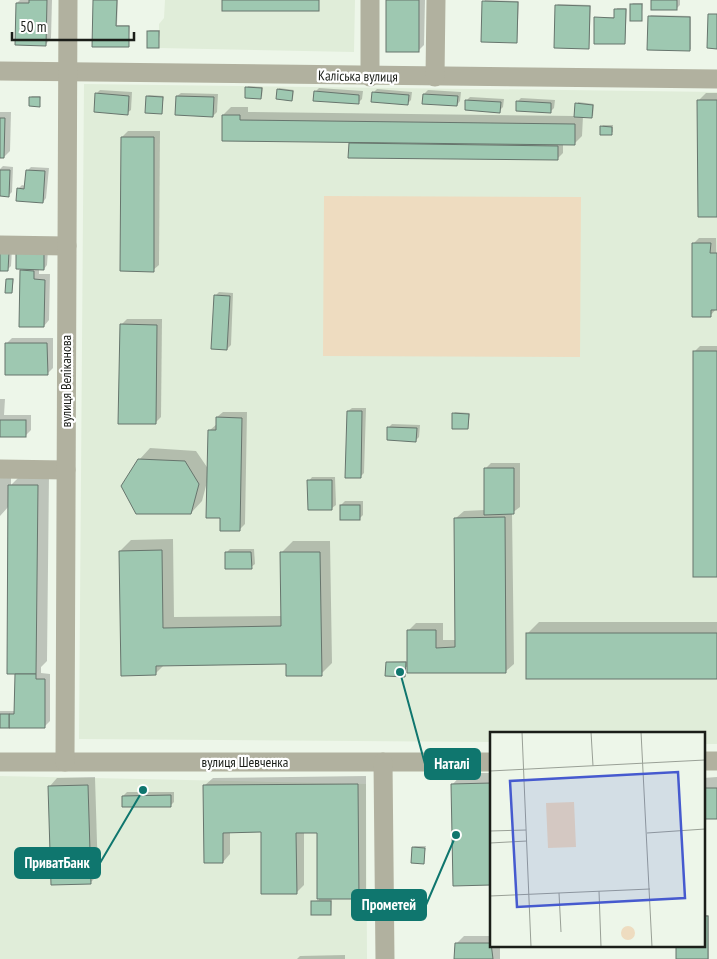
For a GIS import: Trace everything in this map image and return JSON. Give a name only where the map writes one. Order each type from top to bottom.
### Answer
[{"type":"street","name":"вулиця Веліканова","points":[[64,762],[68,0]]},
{"type":"street","points":[[370,0],[370,77]]},
{"type":"street","points":[[435,77],[436,0]]},
{"type":"street","name":"Каліська вулиця","points":[[0,71],[370,77],[717,79]]},
{"type":"street","points":[[0,245],[67,246]]},
{"type":"street","points":[[0,469],[66,470]]},
{"type":"street","points":[[704,761],[717,761]]},
{"type":"street","name":"вулиця Шевченка","points":[[0,762],[490,762]]},
{"type":"street","points":[[383,762],[385,959]]},
{"type":"shaded area","points":[[165,0],[355,0],[354,52],[159,48],[159,24],[164,18]]},
{"type":"shaded area","points":[[84,84],[717,92],[717,744],[704,744],[704,732],[490,732],[490,742],[79,739]]},
{"type":"shaded area","points":[[324,196],[581,197],[580,357],[323,356]]},
{"type":"shaded area","points":[[0,776],[366,784],[367,959],[0,959]]},
{"type":"building","points":[[29,0],[47,0],[46,46],[15,45],[16,3],[29,3]]},
{"type":"building","points":[[93,0],[117,0],[116,26],[129,26],[129,47],[92,47]]},
{"type":"building","points":[[222,0],[319,0],[319,11],[222,11]]},
{"type":"building","points":[[386,0],[419,0],[419,52],[386,52]]},
{"type":"building","points":[[651,0],[677,0],[677,10],[651,10]]},
{"type":"building","points":[[482,1],[518,2],[517,43],[481,42]]},
{"type":"building","points":[[630,4],[642,4],[642,21],[630,21]]},
{"type":"building","points":[[555,5],[590,6],[589,49],[554,48]]},
{"type":"building","points":[[614,9],[626,9],[625,44],[594,44],[594,17],[614,18]]},
{"type":"building","points":[[708,14],[717,14],[717,49],[707,48]]},
{"type":"building","points":[[648,16],[690,17],[690,51],[647,50]]},
{"type":"building","points":[[147,31],[159,31],[159,48],[147,48]]},
{"type":"building","points":[[245,87],[262,88],[261,99],[245,98]]},
{"type":"building","points":[[277,89],[293,91],[292,101],[276,99]]},
{"type":"building","points":[[314,91],[359,95],[359,104],[313,101]]},
{"type":"building","points":[[372,92],[409,95],[408,105],[371,102]]},
{"type":"building","points":[[95,93],[129,96],[128,115],[94,112]]},
{"type":"building","points":[[423,94],[458,96],[457,106],[422,104]]},
{"type":"building","points":[[146,96],[163,97],[162,114],[145,113]]},
{"type":"building","points":[[176,96],[214,97],[213,117],[175,115]]},
{"type":"building","points":[[29,97],[40,97],[40,107],[29,106]]},
{"type":"building","points":[[465,100],[501,102],[500,113],[465,110]]},
{"type":"building","points":[[697,100],[717,100],[717,217],[698,217]]},
{"type":"building","points":[[516,101],[551,103],[551,113],[516,111]]},
{"type":"building","points":[[575,103],[593,105],[592,118],[574,117]]},
{"type":"building","points":[[222,115],[240,115],[240,120],[575,124],[575,145],[222,141]]},
{"type":"building","points":[[0,118],[5,118],[4,158],[0,158]]},
{"type":"building","points":[[600,126],[612,127],[612,135],[600,135]]},
{"type":"building","points":[[121,137],[154,137],[154,272],[120,271]]},
{"type":"building","points":[[349,143],[558,146],[558,160],[348,158]]},
{"type":"building","points":[[0,170],[10,170],[9,197],[0,196]]},
{"type":"building","points":[[26,170],[45,171],[43,203],[16,201],[17,188],[24,189]]},
{"type":"building","points":[[692,243],[711,243],[710,253],[717,253],[717,310],[711,310],[711,317],[692,317]]},
{"type":"building","points":[[0,252],[9,252],[8,271],[0,271]]},
{"type":"building","points":[[16,253],[44,253],[44,270],[16,269]]},
{"type":"building","points":[[20,270],[34,271],[34,279],[45,280],[44,327],[19,327]]},
{"type":"building","points":[[6,279],[13,279],[12,293],[5,293]]},
{"type":"building","points":[[214,295],[230,296],[227,350],[211,349]]},
{"type":"building","points":[[120,324],[157,325],[156,424],[118,424]]},
{"type":"building","points":[[5,343],[47,343],[48,375],[5,375]]},
{"type":"building","points":[[693,351],[717,351],[717,577],[693,577]]},
{"type":"building","points":[[347,411],[362,411],[361,478],[345,478]]},
{"type":"building","points":[[452,413],[469,414],[468,429],[452,429]]},
{"type":"building","points":[[216,417],[242,418],[240,531],[220,531],[220,518],[206,518],[208,430],[216,430]]},
{"type":"building","points":[[0,420],[26,420],[26,437],[0,437]]},
{"type":"building","points":[[387,427],[417,428],[416,442],[387,440]]},
{"type":"building","points":[[138,459],[185,461],[199,484],[191,514],[136,514],[121,486]]},
{"type":"building","points":[[484,468],[514,468],[514,514],[484,515]]},
{"type":"building","points":[[307,480],[332,480],[332,510],[308,510]]},
{"type":"building","points":[[8,485],[38,485],[36,674],[7,674]]},
{"type":"building","points":[[340,505],[360,505],[360,520],[340,520]]},
{"type":"building","points":[[505,517],[506,673],[407,673],[407,630],[436,630],[436,648],[455,647],[454,518]]},
{"type":"building","points":[[162,550],[163,628],[281,626],[280,552],[320,552],[322,676],[286,676],[286,664],[156,666],[156,675],[121,676],[119,551]]},
{"type":"building","points":[[225,552],[251,552],[252,569],[225,569]]},
{"type":"building","points":[[526,633],[717,633],[717,679],[526,679]]},
{"type":"building","points":[[386,662],[406,662],[405,677],[385,676]]},
{"type":"building","points":[[15,674],[36,674],[36,679],[45,679],[45,728],[9,728],[9,714],[14,714]]},
{"type":"building","points":[[0,714],[9,714],[9,728],[0,728]]},
{"type":"building","points":[[490,783],[490,885],[453,886],[451,784]]},
{"type":"building","points":[[358,784],[359,899],[317,899],[317,833],[296,833],[297,894],[261,894],[261,832],[223,833],[223,863],[204,863],[203,785]]},
{"type":"building","points":[[88,785],[91,884],[51,885],[48,786]]},
{"type":"building","points":[[704,788],[717,788],[717,819],[704,819]]},
{"type":"building","points":[[171,795],[171,807],[122,807],[122,796]]},
{"type":"building","points":[[412,847],[425,848],[424,864],[411,863]]},
{"type":"building","points":[[311,901],[331,901],[331,915],[311,915]]},
{"type":"building","points":[[704,916],[708,916],[708,959],[676,959],[676,946],[704,946]]},
{"type":"building","points":[[455,943],[490,943],[491,946],[493,959],[454,959]]},
{"type":"place","name":"Наталі","points":[[400,672]]},
{"type":"place","name":"ПриватБанк","points":[[143,790]]},
{"type":"place","name":"Прометей","points":[[456,835]]}]
